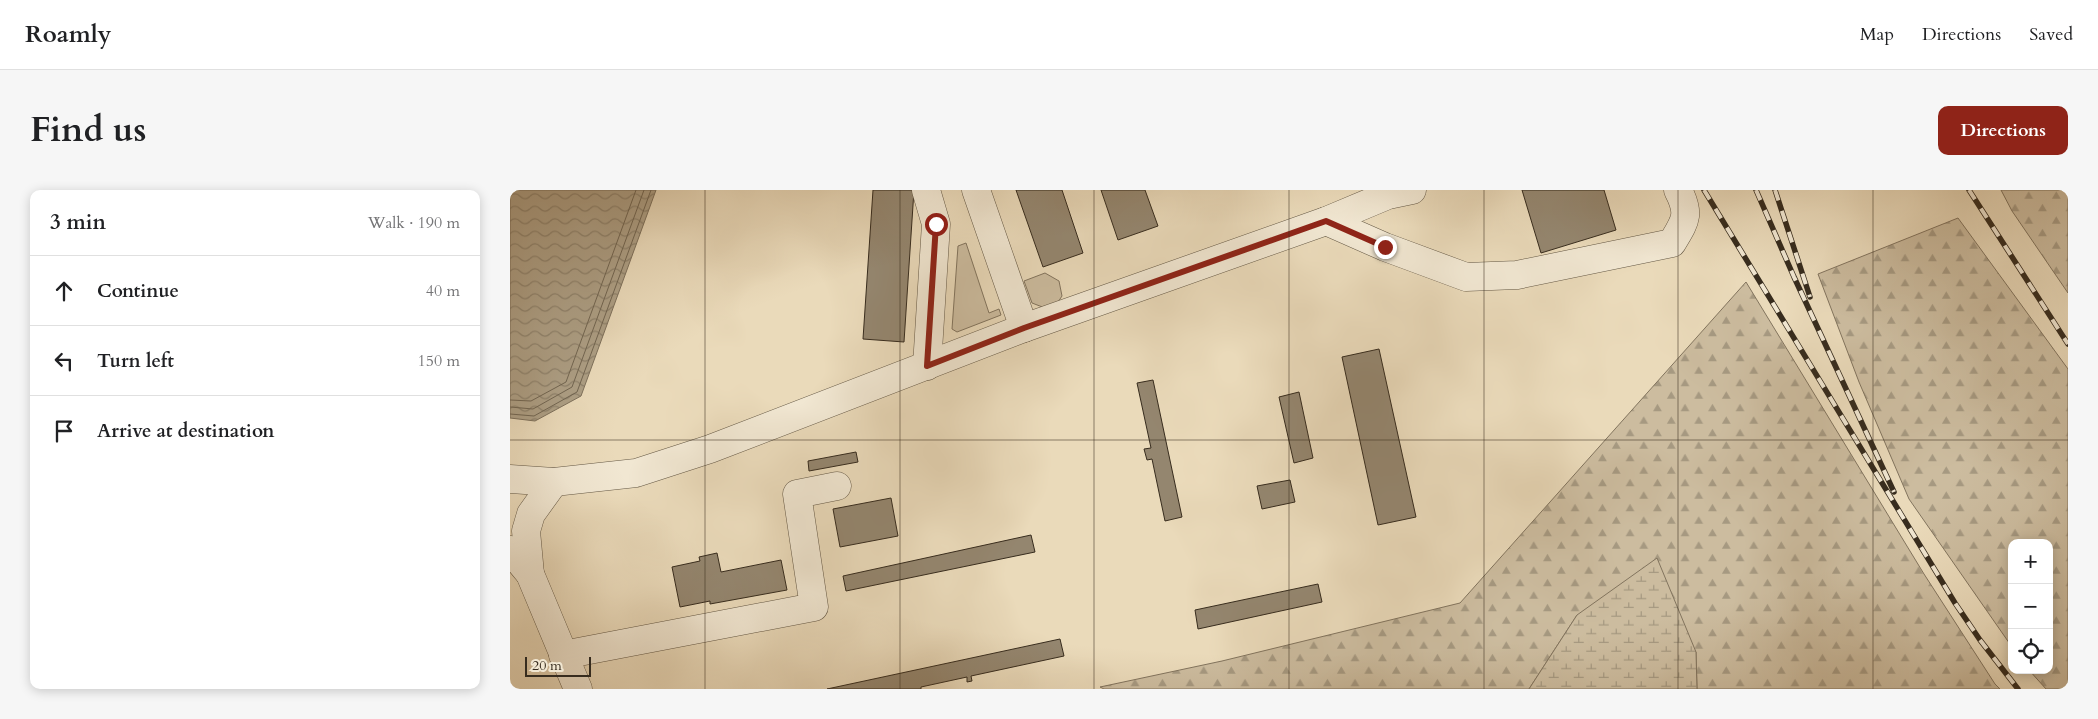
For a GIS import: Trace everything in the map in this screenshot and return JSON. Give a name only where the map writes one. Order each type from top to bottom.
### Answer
[{"type":"street","points":[[926,190],[936,224],[927,366]]},
{"type":"street","points":[[976,190],[1024,328]]},
{"type":"street","points":[[1326,221],[1385,247],[1466,277],[1517,275],[1672,243],[1685,222],[1684,202],[1678,190]]},
{"type":"street","points":[[510,479],[554,482],[636,473],[710,449],[1024,328],[1326,221],[1397,192]]},
{"type":"street","points":[[530,574],[526,531],[531,514],[554,482]]},
{"type":"street","points":[[564,655],[814,607],[797,494],[837,486]]},
{"type":"street","points":[[510,550],[530,574],[578,689]]},
{"type":"green space","points":[[2001,190],[2068,190],[2068,293],[2012,211]]},
{"type":"green space","points":[[1958,218],[2068,369],[2068,689],[2046,689],[2033,674],[2053,674],[2053,539],[2008,539],[2008,641],[1909,499],[1859,382],[1818,274]]},
{"type":"green space","points":[[966,243],[989,313],[999,309],[1001,315],[957,332],[952,329],[958,246]]},
{"type":"green space","points":[[1045,273],[1059,281],[1062,296],[1056,305],[1045,308],[1032,303],[1024,281]]},
{"type":"green space","points":[[1746,282],[1924,574],[2000,689],[1697,689],[1696,652],[1577,615],[1529,689],[1104,689],[1100,687],[1222,661],[1460,603]]},
{"type":"green space","points":[[1657,558],[1696,652],[1697,689],[1529,689],[1577,615]]},
{"type":"water","points":[[510,190],[656,190],[581,396],[535,421],[510,418]]},
{"type":"building","points":[[873,190],[914,190],[904,342],[863,339]]},
{"type":"building","points":[[1016,190],[1062,190],[1083,253],[1043,267]]},
{"type":"building","points":[[1101,190],[1145,190],[1158,226],[1118,240]]},
{"type":"building","points":[[1522,190],[1604,190],[1616,230],[1541,253]]},
{"type":"building","points":[[1379,349],[1416,517],[1378,525],[1342,357]]},
{"type":"building","points":[[1153,380],[1182,517],[1165,521],[1152,459],[1147,460],[1144,449],[1151,448],[1137,383]]},
{"type":"building","points":[[1299,392],[1313,458],[1294,463],[1279,397]]},
{"type":"building","points":[[856,452],[858,462],[809,471],[808,461]]},
{"type":"building","points":[[1290,480],[1295,502],[1262,509],[1257,486]]},
{"type":"building","points":[[891,498],[898,536],[840,547],[833,509]]},
{"type":"building","points":[[1031,535],[1035,552],[846,591],[843,576]]},
{"type":"building","points":[[717,553],[721,572],[781,560],[787,590],[710,604],[710,601],[680,607],[672,567],[700,561],[699,557]]},
{"type":"building","points":[[1318,584],[1322,602],[1198,629],[1195,610]]},
{"type":"building","points":[[1060,639],[1064,656],[971,676],[972,681],[967,682],[967,677],[921,687],[921,689],[827,689]]},
{"type":"railway","points":[[1704,190],[1955,603],[1980,640],[2018,689]]},
{"type":"railway","points":[[1756,190],[1794,277],[1894,492]]},
{"type":"railway","points":[[1775,190],[1810,297]]},
{"type":"railway","points":[[1969,190],[2068,344]]},
{"type":"route","points":[[936,224],[927,366],[1024,328],[1326,221],[1385,247]]}]
